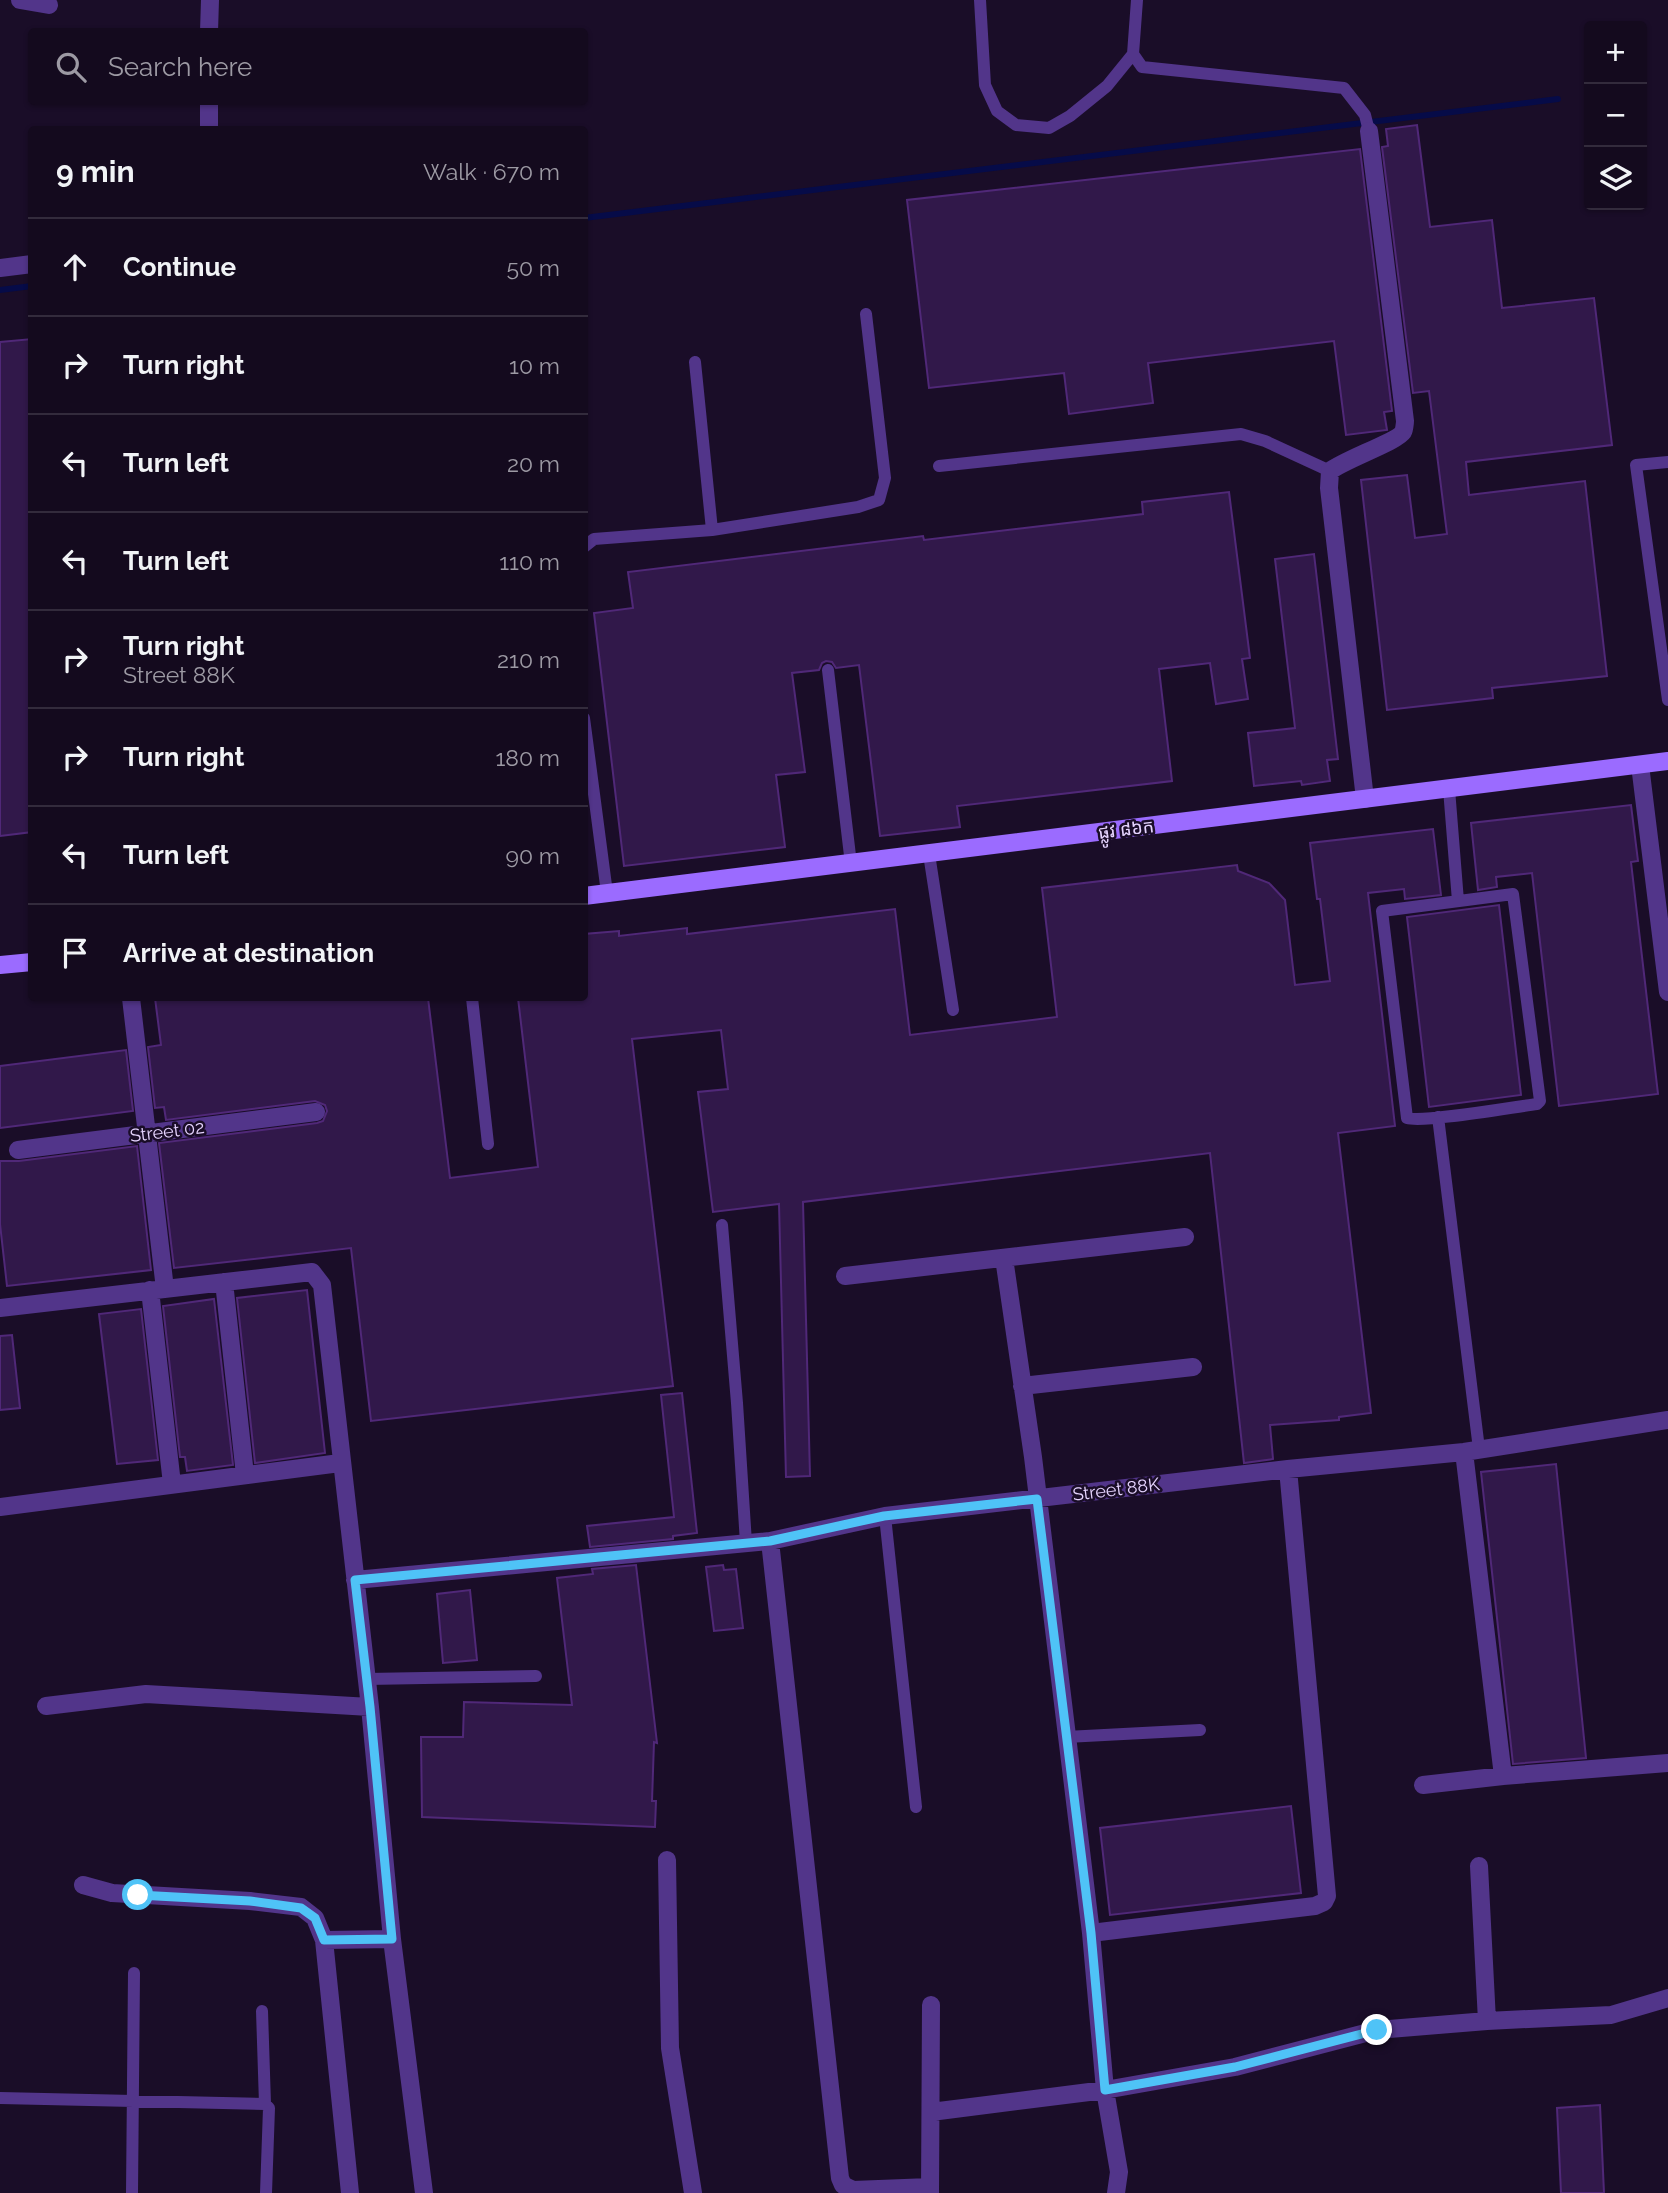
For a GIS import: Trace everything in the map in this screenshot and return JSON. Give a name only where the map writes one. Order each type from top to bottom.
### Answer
[{"type":"street","points":[[20,0],[49,5]]},
{"type":"street","points":[[209,28],[210,0]]},
{"type":"street","points":[[209,105],[209,126]]},
{"type":"street","points":[[1365,799],[1329,488],[1330,471],[1352,457],[1396,439],[1404,432],[1405,421],[1367,123]]},
{"type":"street","points":[[0,268],[28,264]]},
{"type":"street","name":"ផ្លូវ ៨៦ក","points":[[588,895],[1668,761]]},
{"type":"street","points":[[1640,765],[1668,992]]},
{"type":"street","points":[[0,965],[28,962]]},
{"type":"street","points":[[131,1001],[147,1133],[172,1484]]},
{"type":"street","name":"Street 02","points":[[18,1150],[316,1112]]},
{"type":"street","points":[[845,1276],[1185,1237]]},
{"type":"street","points":[[1004,1258],[1023,1386],[1091,1933],[1105,2090],[1119,2172],[1116,2193]]},
{"type":"street","points":[[0,1308],[312,1272],[322,1285],[340,1463],[370,1707],[392,1939],[424,2193]]},
{"type":"street","points":[[224,1282],[245,1475]]},
{"type":"street","points":[[1023,1386],[1193,1367]]},
{"type":"street","name":"Street 88K","points":[[355,1580],[770,1541],[884,1516],[1288,1469],[1471,1451],[1668,1420]]},
{"type":"street","points":[[1471,1451],[1503,1776]]},
{"type":"street","points":[[0,1507],[340,1463]]},
{"type":"street","points":[[1091,1933],[1315,1906],[1324,1902],[1327,1896],[1288,1469]]},
{"type":"street","points":[[770,1541],[840,2178],[844,2185],[853,2190],[930,2190],[931,2005]]},
{"type":"street","points":[[46,1706],[146,1695],[370,1707]]},
{"type":"street","points":[[1423,1785],[1668,1763]]},
{"type":"street","points":[[667,1860],[670,2048],[693,2193]]},
{"type":"street","points":[[1479,1866],[1487,2021]]},
{"type":"street","points":[[83,1885],[112,1893],[250,1901],[301,1908],[315,1918],[324,1940],[350,2193]]},
{"type":"street","points":[[324,1940],[392,1939]]},
{"type":"street","points":[[932,2112],[1105,2090],[1235,2067],[1377,2030],[1611,2015],[1668,1998]]},
{"type":"lane","points":[[980,0],[985,85],[997,111],[1016,125],[1049,128],[1107,86],[1133,54],[1137,0]]},
{"type":"lane","points":[[1133,54],[1142,67],[1344,88],[1367,123]]},
{"type":"lane","points":[[588,544],[594,539],[712,530],[858,507],[879,500],[885,478],[866,314]]},
{"type":"lane","points":[[695,362],[712,530]]},
{"type":"lane","points":[[939,466],[1241,434],[1265,441],[1330,471]]},
{"type":"lane","points":[[1668,462],[1636,465],[1668,701]]},
{"type":"lane","points":[[828,670],[851,864]]},
{"type":"lane","points":[[588,748],[607,893]]},
{"type":"lane","points":[[1449,789],[1458,901]]},
{"type":"lane","points":[[929,854],[953,1010]]},
{"type":"lane","points":[[1510,894],[1515,897],[1540,1101],[1536,1104],[1438,1117],[1412,1120],[1407,1118],[1382,915],[1386,909],[1510,894]]},
{"type":"lane","points":[[472,1001],[488,1144]]},
{"type":"lane","points":[[1438,1117],[1471,1451]]},
{"type":"lane","points":[[722,1226],[746,1543]]},
{"type":"lane","points":[[884,1516],[916,1807]]},
{"type":"lane","points":[[367,1679],[536,1675]]},
{"type":"lane","points":[[1066,1737],[1200,1730]]},
{"type":"lane","points":[[132,2193],[134,1973]]},
{"type":"lane","points":[[262,2011],[265,2104],[269,2108],[266,2193]]},
{"type":"lane","points":[[0,2098],[265,2104]]},
{"type":"building","points":[[1417,125],[1430,227],[1492,220],[1502,308],[1594,298],[1612,445],[1466,462],[1469,495],[1585,481],[1607,676],[1492,688],[1493,698],[1387,710],[1361,480],[1407,475],[1415,538],[1447,534],[1429,391],[1413,393],[1382,147],[1388,146],[1386,129]]},
{"type":"building","points":[[1360,149],[1392,411],[1384,412],[1387,430],[1346,435],[1334,341],[1148,363],[1153,403],[1069,414],[1064,373],[929,388],[907,200]]},
{"type":"building","points":[[28,339],[28,832],[0,836],[0,342]]},
{"type":"building","points":[[1229,492],[1250,658],[1242,659],[1248,699],[1216,704],[1210,663],[1159,669],[1172,781],[957,806],[960,827],[880,836],[859,665],[836,668],[832,662],[826,661],[819,670],[792,673],[805,772],[776,775],[785,847],[624,866],[594,613],[633,608],[628,572],[923,536],[924,540],[1143,514],[1142,502]]},
{"type":"building","points":[[1314,554],[1338,759],[1327,760],[1330,781],[1302,785],[1301,781],[1254,786],[1248,733],[1295,728],[1275,559]]},
{"type":"building","points":[[1631,805],[1638,861],[1631,862],[1658,1094],[1559,1106],[1532,873],[1496,877],[1497,887],[1478,890],[1471,823]]},
{"type":"building","points":[[1433,829],[1441,895],[1405,899],[1404,889],[1368,893],[1395,1126],[1338,1133],[1371,1413],[1339,1417],[1339,1420],[1270,1425],[1273,1459],[1244,1463],[1210,1153],[803,1202],[810,1476],[786,1477],[779,1204],[713,1212],[698,1092],[728,1089],[721,1030],[632,1039],[673,1386],[371,1421],[351,1248],[174,1268],[159,1143],[317,1123],[323,1121],[327,1111],[325,1105],[315,1101],[166,1120],[164,1107],[155,1108],[148,1047],[161,1045],[155,1001],[428,1001],[450,1178],[538,1167],[518,1001],[588,1001],[588,934],[619,931],[619,936],[687,928],[687,934],[895,909],[910,1035],[1057,1017],[1042,888],[1237,865],[1238,871],[1269,883],[1285,900],[1295,985],[1330,981],[1310,843]]},
{"type":"building","points":[[1499,905],[1521,1095],[1429,1107],[1407,917]]},
{"type":"building","points":[[126,1050],[133,1111],[0,1128],[0,1066]]},
{"type":"building","points":[[137,1146],[151,1270],[7,1286],[0,1224],[0,1161]]},
{"type":"building","points":[[307,1290],[325,1453],[255,1463],[237,1298]]},
{"type":"building","points":[[214,1299],[233,1465],[187,1471],[185,1457],[180,1457],[163,1306]]},
{"type":"building","points":[[141,1309],[158,1460],[117,1464],[99,1314]]},
{"type":"building","points":[[12,1335],[20,1408],[0,1410],[0,1336]]},
{"type":"building","points":[[682,1393],[697,1533],[673,1536],[673,1539],[590,1547],[587,1526],[674,1517],[661,1395]]},
{"type":"building","points":[[1556,1464],[1586,1758],[1513,1764],[1481,1472]]},
{"type":"building","points":[[636,1565],[657,1743],[654,1742],[652,1801],[656,1801],[655,1827],[422,1817],[421,1737],[463,1737],[464,1702],[572,1705],[557,1578],[593,1574],[592,1569]]},
{"type":"building","points":[[723,1565],[724,1570],[736,1569],[743,1628],[714,1631],[706,1567]]},
{"type":"building","points":[[470,1590],[477,1660],[443,1663],[437,1594]]},
{"type":"building","points":[[1291,1806],[1301,1893],[1110,1915],[1100,1828]]},
{"type":"building","points":[[1600,2105],[1604,2193],[1561,2193],[1557,2108]]},
{"type":"waterway","points":[[588,218],[1558,99]]},
{"type":"waterway","points":[[0,290],[28,286]]},
{"type":"route","points":[[138,1895],[250,1901],[301,1908],[315,1918],[324,1940],[392,1939],[355,1580],[770,1541],[884,1516],[1037,1499],[1091,1933],[1105,2090],[1235,2067],[1377,2030]]}]
